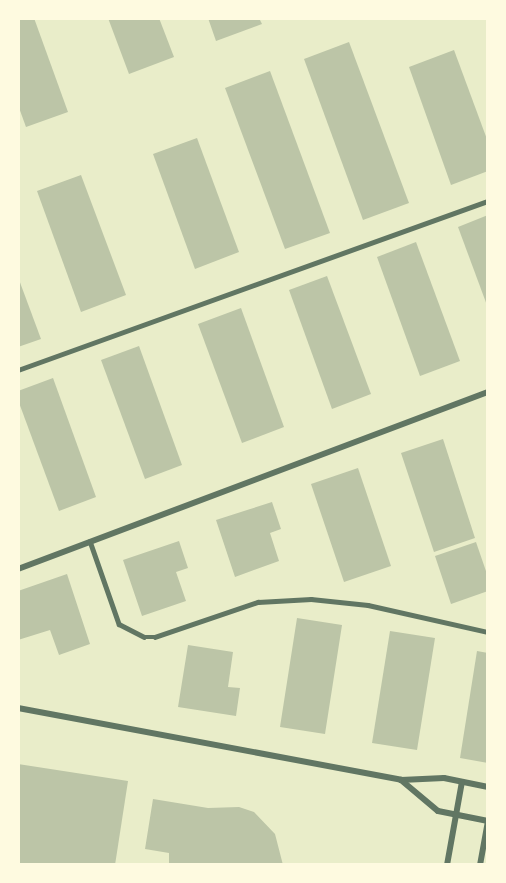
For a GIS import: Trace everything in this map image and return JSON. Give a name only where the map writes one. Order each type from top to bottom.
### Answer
[{"type":"street","points":[[18,568],[488,392]]},
{"type":"street","points":[[18,708],[400,780],[444,778],[488,787]]},
{"type":"street","points":[[400,780],[438,811],[488,821],[480,865]]},
{"type":"street","points":[[447,865],[462,782]]},
{"type":"lane","points":[[18,370],[488,201]]},
{"type":"lane","points":[[90,541],[119,624],[144,637],[155,637],[258,602],[311,599],[368,605],[488,632]]},
{"type":"building","points":[[18,18],[34,18],[68,112],[26,127],[18,105]]},
{"type":"building","points":[[108,18],[159,18],[174,57],[129,74]]},
{"type":"building","points":[[208,18],[259,18],[262,24],[216,41]]},
{"type":"building","points":[[349,42],[409,203],[363,220],[304,59]]},
{"type":"building","points":[[454,50],[488,142],[488,171],[451,185],[409,67]]},
{"type":"building","points":[[270,71],[330,233],[285,249],[225,88]]},
{"type":"building","points":[[197,138],[239,252],[195,269],[153,154]]},
{"type":"building","points":[[81,175],[126,295],[81,312],[37,191]]},
{"type":"building","points":[[488,215],[488,308],[458,227]]},
{"type":"building","points":[[416,242],[460,361],[420,376],[377,257]]},
{"type":"building","points":[[327,276],[371,394],[332,409],[289,290]]},
{"type":"building","points":[[18,277],[41,339],[18,347]]},
{"type":"building","points":[[241,308],[284,427],[242,443],[198,324]]},
{"type":"building","points":[[139,346],[182,465],[145,479],[101,360]]},
{"type":"building","points":[[53,378],[96,497],[59,511],[18,400],[18,391]]},
{"type":"building","points":[[443,439],[475,538],[434,552],[401,453]]},
{"type":"building","points":[[358,468],[391,566],[344,582],[311,484]]},
{"type":"building","points":[[272,502],[281,529],[270,533],[279,561],[235,577],[216,520]]},
{"type":"building","points":[[179,541],[188,568],[176,572],[186,601],[142,616],[123,560]]},
{"type":"building","points":[[476,542],[488,577],[488,591],[451,604],[435,556]]},
{"type":"building","points":[[67,574],[90,644],[59,655],[50,630],[18,640],[18,591]]},
{"type":"building","points":[[297,618],[342,625],[325,734],[280,727]]},
{"type":"building","points":[[390,631],[435,638],[417,750],[372,743]]},
{"type":"building","points":[[188,645],[233,652],[228,687],[240,688],[236,716],[178,707]]},
{"type":"building","points":[[477,651],[488,653],[488,763],[460,758]]},
{"type":"building","points":[[18,764],[128,781],[115,865],[18,864]]},
{"type":"building","points":[[153,799],[208,808],[239,807],[254,812],[275,834],[283,865],[169,865],[169,853],[145,849]]}]
